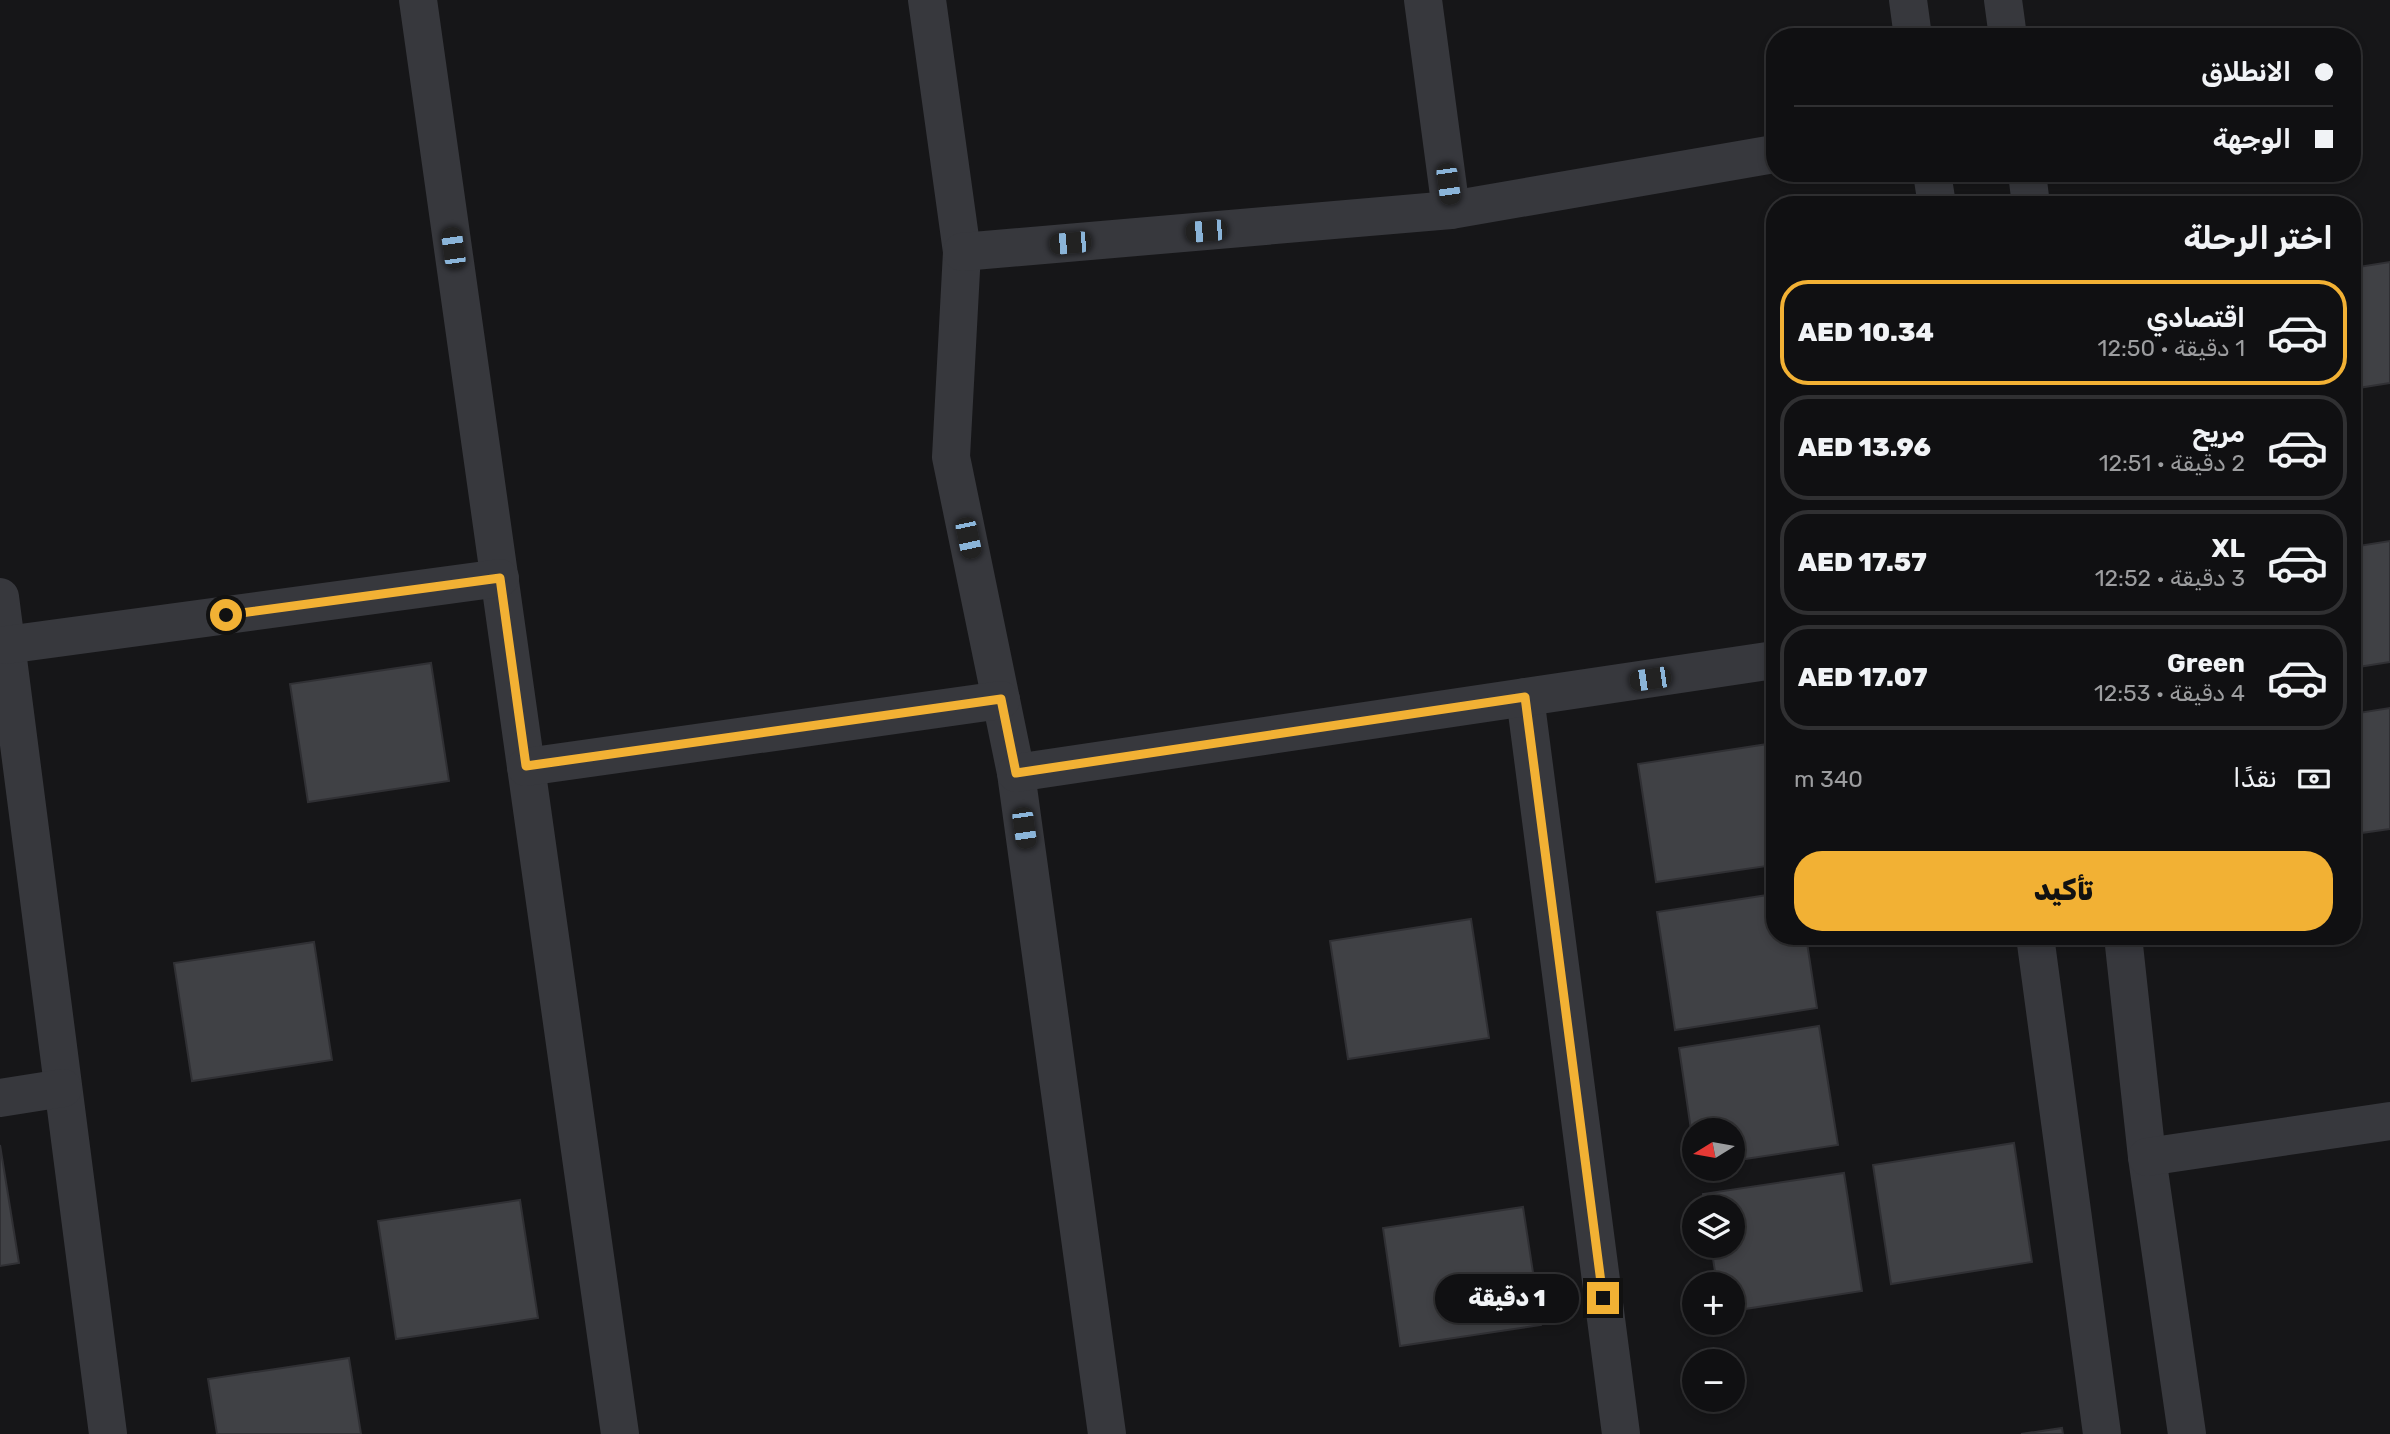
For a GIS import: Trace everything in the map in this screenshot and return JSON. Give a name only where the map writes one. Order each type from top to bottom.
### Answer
[{"type":"street","points":[[418,0],[620,1434]]},
{"type":"street","points":[[926,0],[962,252],[951,457],[1016,773],[1107,1434]]},
{"type":"street","points":[[1423,0],[1451,210]]},
{"type":"street","points":[[1908,0],[1912,28]]},
{"type":"street","points":[[2003,0],[2007,28]]},
{"type":"street","points":[[962,252],[1451,210],[1766,155]]},
{"type":"street","points":[[6,645],[500,578]]},
{"type":"street","points":[[0,597],[108,1434]]},
{"type":"street","points":[[1016,773],[1766,661]]},
{"type":"street","points":[[1525,697],[1621,1434]]},
{"type":"street","points":[[526,766],[1001,699]]},
{"type":"street","points":[[2036,945],[2102,1434]]},
{"type":"street","points":[[2124,945],[2147,1157],[2187,1434]]},
{"type":"street","points":[[0,1098],[63,1088]]},
{"type":"street","points":[[2147,1157],[2390,1121]]},
{"type":"building","points":[[2390,262],[2390,383],[2361,388],[2361,267]]},
{"type":"building","points":[[2390,541],[2390,662],[2361,667],[2361,546]]},
{"type":"building","points":[[431,663],[449,781],[308,802],[290,684]]},
{"type":"building","points":[[2390,708],[2390,829],[2361,833],[2361,713]]},
{"type":"building","points":[[1766,744],[1766,866],[1656,882],[1638,764]]},
{"type":"building","points":[[1766,895],[1766,945],[1807,945],[1817,1008],[1675,1030],[1657,912]]},
{"type":"building","points":[[1471,919],[1489,1038],[1348,1059],[1330,941]]},
{"type":"building","points":[[314,942],[332,1060],[192,1081],[174,963]]},
{"type":"building","points":[[1819,1026],[1838,1145],[1745,1159],[1745,1118],[1689,1118],[1679,1048]]},
{"type":"building","points":[[2014,1143],[2032,1262],[1891,1284],[1873,1165]]},
{"type":"building","points":[[0,1145],[19,1263],[0,1266]]},
{"type":"building","points":[[1844,1173],[1862,1291],[1745,1309],[1745,1272],[1715,1272],[1713,1258],[1745,1258],[1745,1195],[1703,1194]]},
{"type":"building","points":[[520,1200],[538,1318],[396,1339],[378,1221]]},
{"type":"building","points":[[1523,1207],[1541,1325],[1400,1346],[1383,1228]]},
{"type":"building","points":[[349,1358],[361,1434],[217,1434],[208,1379]]},
{"type":"building","points":[[2062,1428],[2063,1434],[2021,1434]]},
{"type":"route","points":[[226,615],[500,578],[526,766],[1001,699],[1016,773],[1525,697],[1603,1298]]}]
